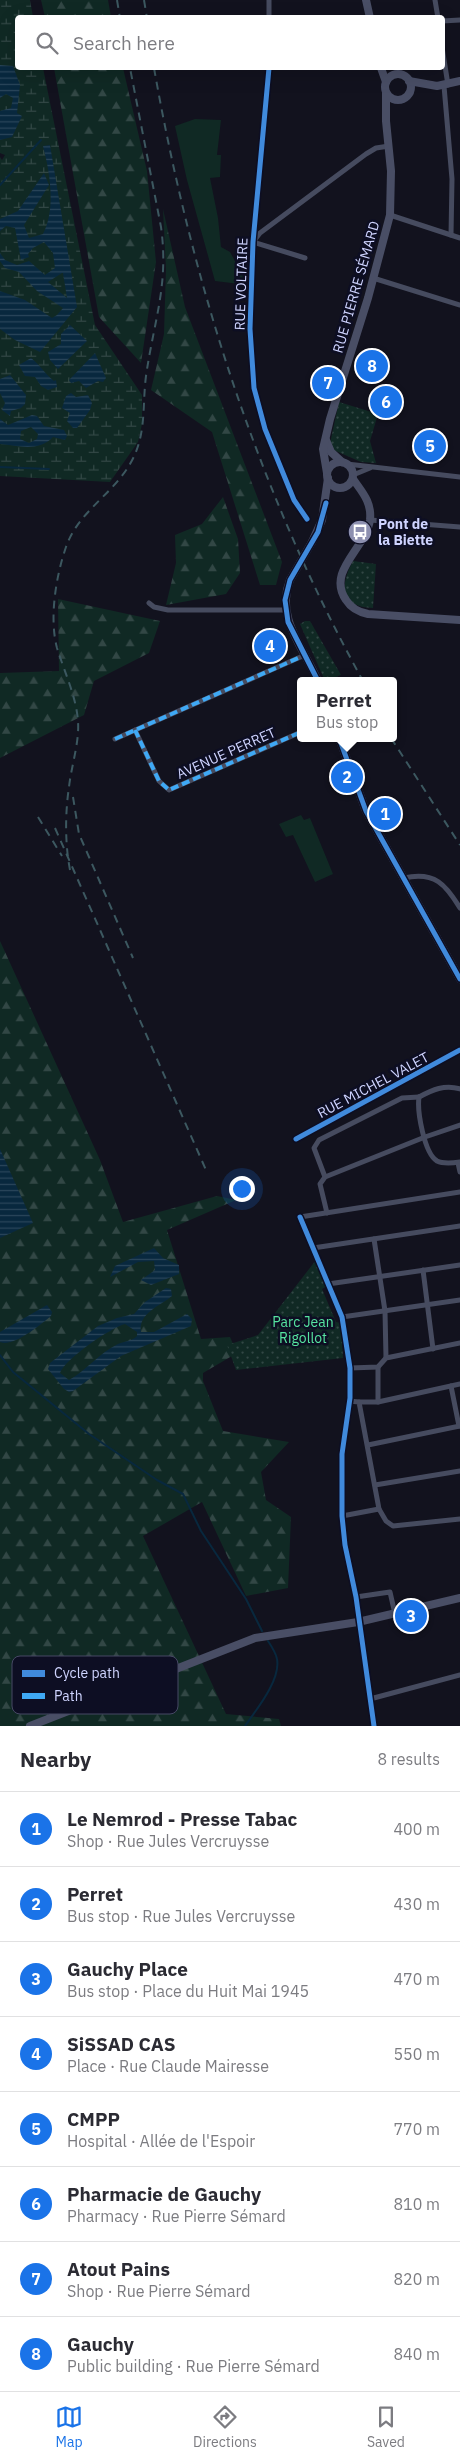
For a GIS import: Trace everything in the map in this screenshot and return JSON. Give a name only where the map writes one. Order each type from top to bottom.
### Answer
[{"type":"main road","points":[[366,0],[369,15]]},
{"type":"main road","points":[[383,70],[386,82],[386,93],[391,98],[397,100]]},
{"type":"main road","points":[[385,70],[394,75],[402,75],[409,81],[422,84],[460,87]]},
{"type":"main road","points":[[386,82],[394,75]]},
{"type":"main road","points":[[409,81],[409,92]]},
{"type":"main road","points":[[446,86],[460,81]]},
{"type":"main road","points":[[386,111],[397,100],[404,98],[409,92],[422,84]]},
{"type":"main road","name":"RUE PIERRE SÉMARD","points":[[285,610],[286,594],[290,580],[321,525],[326,503],[328,476],[324,456],[326,438],[390,215],[392,171],[386,93]]},
{"type":"main road","points":[[326,438],[331,452],[352,469],[353,477],[369,502],[370,520],[364,538],[343,569],[340,580],[345,598],[360,612],[460,620]]},
{"type":"main road","points":[[345,463],[334,463],[328,476],[334,486],[363,493]]},
{"type":"main road","points":[[326,503],[353,477]]},
{"type":"main road","points":[[285,610],[288,622],[316,677]]},
{"type":"main road","points":[[340,742],[366,811],[460,979]]},
{"type":"main road","points":[[178,1667],[255,1638],[358,1622],[460,1598]]},
{"type":"main road","points":[[30,1726],[59,1714]]},
{"type":"street","points":[[269,0],[270,15]]},
{"type":"street","points":[[435,0],[438,15]]},
{"type":"street","points":[[445,21],[460,20]]},
{"type":"street","name":"RUE VOLTAIRE","points":[[269,70],[253,242],[250,329],[256,403],[294,500],[307,519]]},
{"type":"street","points":[[444,70],[452,179],[451,235]]},
{"type":"street","points":[[305,258],[253,242],[260,233],[366,154],[376,148],[389,146]]},
{"type":"street","points":[[390,215],[460,238]]},
{"type":"street","points":[[373,278],[460,305]]},
{"type":"street","points":[[345,463],[371,468],[460,477]]},
{"type":"street","points":[[353,477],[371,468]]},
{"type":"street","points":[[370,520],[460,527]]},
{"type":"street","points":[[149,603],[154,607],[168,610],[285,610]]},
{"type":"street","points":[[115,739],[305,655]]},
{"type":"street","name":"AVENUE PERRET","points":[[135,730],[159,781],[169,790],[297,734]]},
{"type":"street","points":[[404,878],[422,877],[439,881],[446,886],[460,908]]},
{"type":"street","name":"RUE MICHEL VALET","points":[[296,1139],[460,1050]]},
{"type":"street","points":[[324,1176],[314,1148],[318,1140],[402,1098],[419,1098],[430,1091],[448,1086],[460,1089]]},
{"type":"street","points":[[419,1098],[418,1112],[428,1151],[436,1161],[459,1162],[460,1172]]},
{"type":"street","points":[[328,1213],[320,1184],[324,1176],[460,1125]]},
{"type":"street","points":[[374,1726],[356,1597],[344,1545],[342,1516],[342,1454],[350,1401],[350,1368],[342,1317],[300,1217],[460,1192]]},
{"type":"street","points":[[313,1248],[460,1226]]},
{"type":"street","points":[[374,1239],[385,1311],[386,1358]]},
{"type":"street","points":[[328,1284],[460,1265]]},
{"type":"street","points":[[423,1270],[433,1349]]},
{"type":"street","points":[[342,1317],[460,1300]]},
{"type":"street","points":[[378,1402],[378,1367],[386,1358],[460,1343]]},
{"type":"street","points":[[350,1368],[378,1367]]},
{"type":"street","points":[[350,1401],[378,1402],[460,1384]]},
{"type":"street","points":[[368,1445],[460,1426],[451,1386]]},
{"type":"street","points":[[359,1402],[380,1509],[386,1521],[393,1526],[460,1520]]},
{"type":"street","points":[[376,1485],[460,1471]]},
{"type":"street","points":[[342,1516],[380,1509]]},
{"type":"street","points":[[356,1597],[390,1592],[395,1614]]},
{"type":"street","points":[[370,1698],[460,1675]]},
{"type":"green space","points":[[0,0],[30,0],[33,15],[15,15],[15,70],[43,70],[95,325],[142,395],[142,424],[138,442],[110,482],[0,476],[0,157],[2,160],[5,155],[0,153]]},
{"type":"green space","points":[[41,0],[108,0],[111,15],[45,15]]},
{"type":"green space","points":[[54,70],[123,70],[147,171],[156,262],[141,363],[99,317]]},
{"type":"green space","points":[[195,119],[221,120],[217,155],[221,155],[220,177],[210,178],[218,218],[221,247],[230,252],[248,285],[215,281],[187,180],[175,126]]},
{"type":"green space","points":[[163,209],[185,307],[282,562],[276,585],[260,585],[212,432],[151,390],[164,334],[166,269]]},
{"type":"green space","points":[[339,402],[378,414],[370,441],[376,463],[361,462],[329,448]]},
{"type":"green space","points":[[223,497],[238,539],[240,573],[226,594],[166,605],[176,563],[175,535],[202,524]]},
{"type":"green space","points":[[353,561],[376,564],[373,608],[354,604],[345,593],[346,578]]},
{"type":"green space","points":[[58,599],[160,621],[149,653],[94,681],[84,715],[0,758],[0,673],[59,671]]},
{"type":"green space","points":[[310,621],[341,675],[323,677],[300,624]]},
{"type":"green space","points":[[301,815],[304,820],[310,818],[333,874],[315,882],[293,835],[286,837],[279,824]]},
{"type":"green space","points":[[0,941],[100,1160],[123,1222],[217,1196],[236,1200],[167,1230],[201,1339],[230,1337],[237,1353],[203,1373],[203,1381],[223,1431],[289,1442],[261,1472],[266,1500],[291,1517],[288,1588],[246,1596],[202,1502],[143,1536],[226,1714],[279,1719],[281,1726],[0,1726]]},
{"type":"green space","name":"Parc Jean Rigollot","points":[[316,1260],[327,1286],[322,1289],[336,1322],[341,1323],[343,1358],[236,1370],[227,1345],[258,1335]]},
{"type":"water","points":[[0,65],[13,66],[20,85],[17,113],[22,116],[12,137],[0,140],[0,111],[11,108],[13,98],[6,94],[0,98]]},
{"type":"water","points":[[50,145],[77,307],[40,352],[15,340],[0,329],[0,291],[25,300],[52,318],[63,308],[37,291],[19,272],[5,268],[0,261],[0,253],[5,260],[17,265],[29,261],[45,275],[55,268],[53,253],[44,242],[33,248],[28,254],[29,257],[21,260],[15,228],[6,226],[0,231],[0,219],[18,211],[44,173],[49,185],[24,225],[29,238],[43,234],[51,202],[50,179],[43,146]],"holes":[[[63,273],[67,298],[48,282]]]},
{"type":"water","points":[[70,325],[87,341],[58,369],[50,360],[48,352],[61,344],[61,334]]},
{"type":"water","points":[[95,353],[106,378],[103,382],[98,381],[86,388],[79,381],[71,383],[69,380]]},
{"type":"water","points":[[31,358],[54,381],[56,380],[57,387],[48,390],[41,386],[35,377],[25,376],[19,365]]},
{"type":"water","points":[[10,375],[26,395],[25,404],[21,408],[11,411],[10,416],[2,410],[5,403],[0,393],[0,379]]},
{"type":"water","points":[[71,393],[76,397],[88,395],[92,403],[90,410],[77,428],[73,428],[67,421],[70,413],[62,408],[66,396]]},
{"type":"water","points":[[32,415],[37,416],[44,426],[64,430],[67,436],[65,440],[53,437],[41,445],[28,447],[0,444],[0,419],[8,425]],"holes":[[[31,427],[38,434],[37,439],[29,443],[20,439],[21,431]]]},
{"type":"water","points":[[0,1149],[33,1223],[0,1238]]},
{"type":"water","points":[[154,1248],[163,1258],[179,1265],[179,1274],[151,1285],[141,1280],[155,1270],[154,1261],[138,1262],[110,1277],[115,1266]]},
{"type":"water","points":[[166,1288],[171,1289],[172,1296],[146,1315],[141,1325],[141,1332],[154,1332],[187,1314],[192,1319],[191,1326],[121,1356],[73,1391],[69,1392],[64,1389],[48,1369],[50,1363],[98,1326],[117,1318],[134,1314],[145,1302]],"holes":[[[125,1324],[137,1332],[135,1338],[111,1348],[69,1380],[60,1373],[79,1352],[109,1331]]]},
{"type":"water","points":[[47,1305],[52,1312],[51,1316],[41,1324],[19,1339],[6,1343],[0,1342],[0,1332]]},
{"type":"waterway","points":[[0,185],[41,140]]},
{"type":"waterway","points":[[0,467],[49,469]]},
{"type":"waterway","points":[[0,1355],[13,1372],[89,1434],[157,1480],[183,1494],[201,1531],[246,1599],[262,1631]]},
{"type":"waterway","points":[[245,1726],[267,1694],[275,1676],[277,1659],[268,1641]]},
{"type":"railway","points":[[117,0],[120,15]]},
{"type":"railway","points":[[144,0],[146,15]]},
{"type":"railway","points":[[70,870],[66,839],[67,808],[78,721],[77,711],[55,636],[54,611],[57,584],[62,558],[71,535],[87,514],[123,475],[139,442],[143,421],[146,376],[162,285],[163,248],[161,227],[130,70]]},
{"type":"railway","points":[[154,70],[188,227],[209,306],[233,383],[260,459],[291,534],[325,608],[361,677]]},
{"type":"railway","points":[[394,742],[460,845]]},
{"type":"railway","points":[[73,797],[79,834],[133,958]]},
{"type":"railway","points":[[38,817],[62,856]]},
{"type":"railway","points":[[55,828],[206,1170]]},
{"type":"marked path","points":[[115,739],[305,655]]},
{"type":"marked path","points":[[135,730],[159,781],[169,790],[297,734]]},
{"type":"cycle path","points":[[269,70],[253,242],[250,329],[254,388],[265,429],[294,500],[307,519]]},
{"type":"cycle path","points":[[316,677],[288,622],[285,600],[290,580],[318,532],[326,503]]},
{"type":"cycle path","points":[[340,742],[366,811],[460,979]]},
{"type":"cycle path","points":[[296,1139],[460,1050]]},
{"type":"cycle path","points":[[300,1217],[342,1317],[350,1368],[350,1398],[342,1454],[342,1516],[345,1545],[356,1597],[374,1726]]},
{"type":"place","name":"Gauchy","points":[[372,366]]},
{"type":"place","name":"Atout Pains","points":[[328,383]]},
{"type":"place","name":"Pharmacie de Gauchy","points":[[386,402]]},
{"type":"place","name":"CMPP","points":[[430,446]]},
{"type":"place","name":"Pont de la Biette","points":[[360,532]]},
{"type":"place","name":"SiSSAD CAS","points":[[270,646]]},
{"type":"place","name":"Perret","points":[[347,777]]},
{"type":"place","name":"Le Nemrod - Presse Tabac","points":[[385,814]]},
{"type":"place","name":"Gauchy Place","points":[[411,1616]]}]
